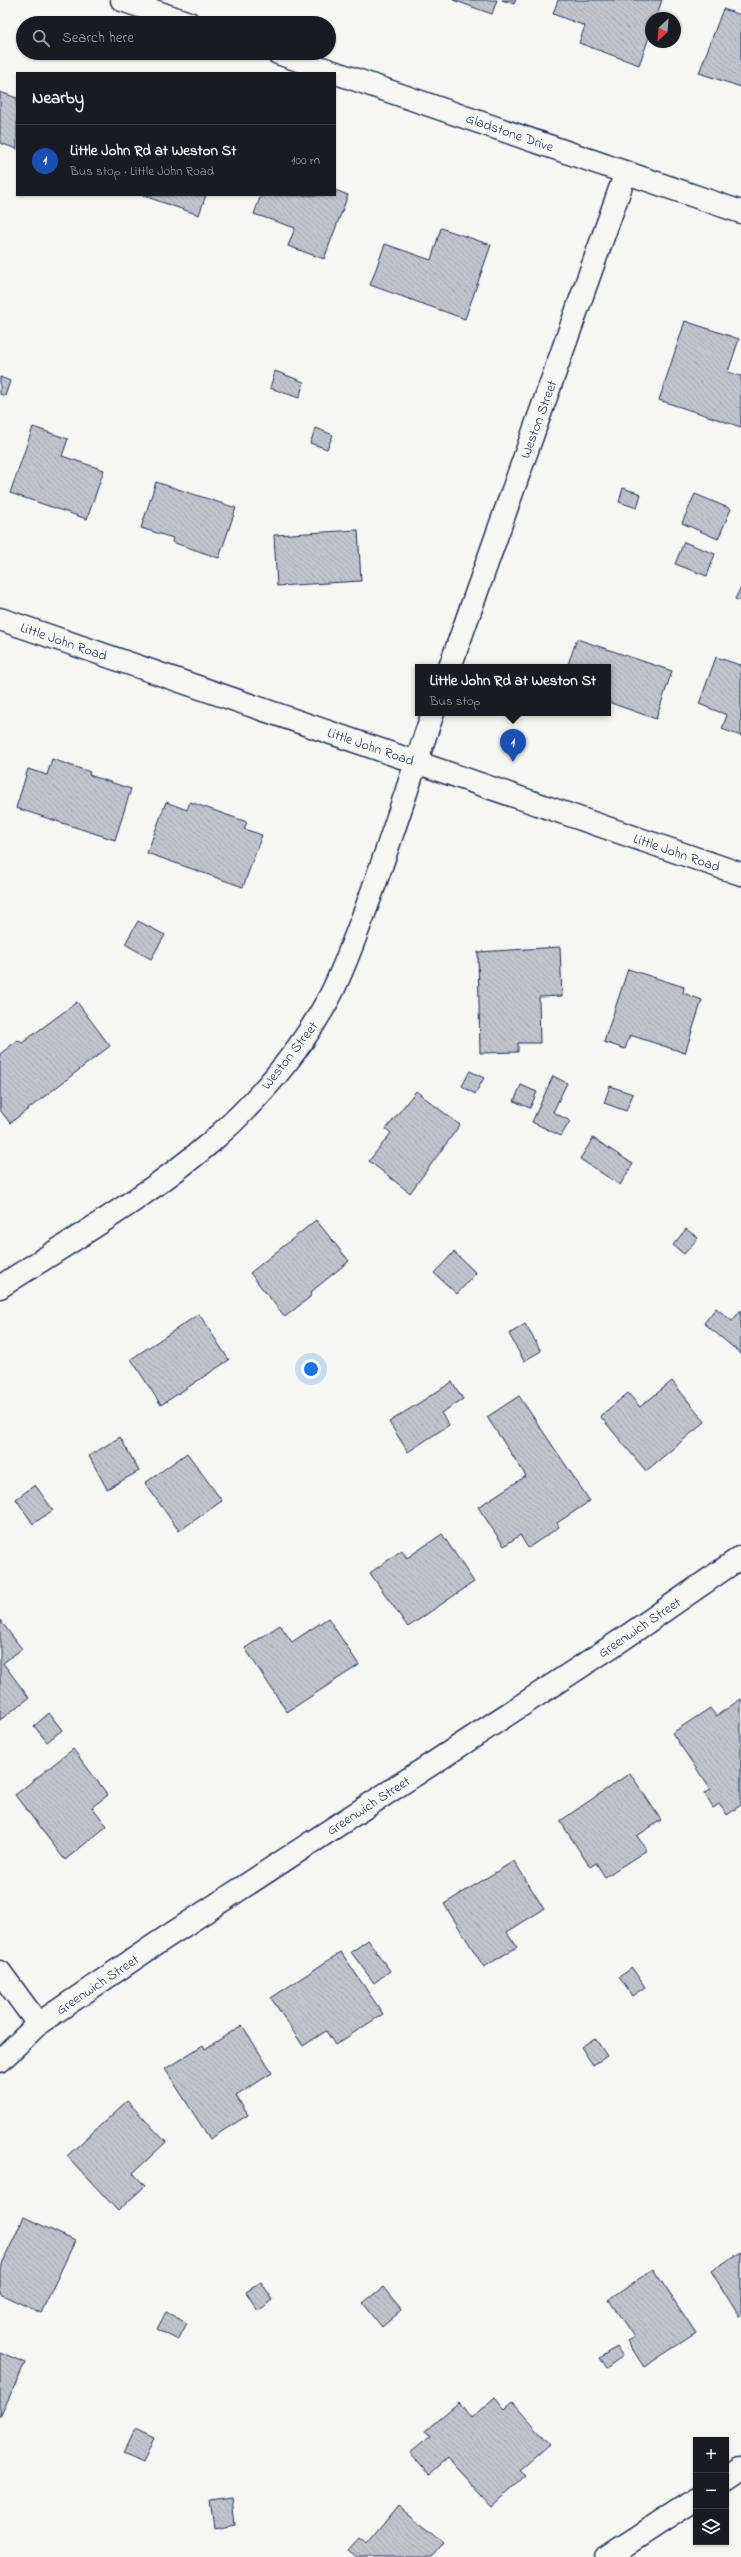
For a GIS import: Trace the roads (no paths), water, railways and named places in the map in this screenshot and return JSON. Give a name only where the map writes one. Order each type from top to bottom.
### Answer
[{"type":"street","points":[[122,0],[169,16]]},
{"type":"street","name":"Gladstone Drive","points":[[298,60],[334,72]]},
{"type":"street","name":"Gladstone Drive","points":[[336,73],[741,212]]},
{"type":"street","name":"Weston Street","points":[[451,664],[626,172]]},
{"type":"street","name":"Little John Road","points":[[0,619],[741,874]]},
{"type":"street","name":"Weston Street","points":[[0,1288],[137,1197],[210,1142],[258,1095],[305,1038],[330,997],[353,941],[383,864],[432,716]]},
{"type":"street","name":"Greenwich Street","points":[[0,2061],[38,2024],[185,1924],[623,1639],[741,1556]]},
{"type":"street","points":[[0,1972],[38,2024]]},
{"type":"street","points":[[729,2478],[741,2470]]},
{"type":"street","points":[[607,2557],[693,2501]]},
{"type":"place","name":"Little John Rd at Weston St","points":[[513,762]]}]
